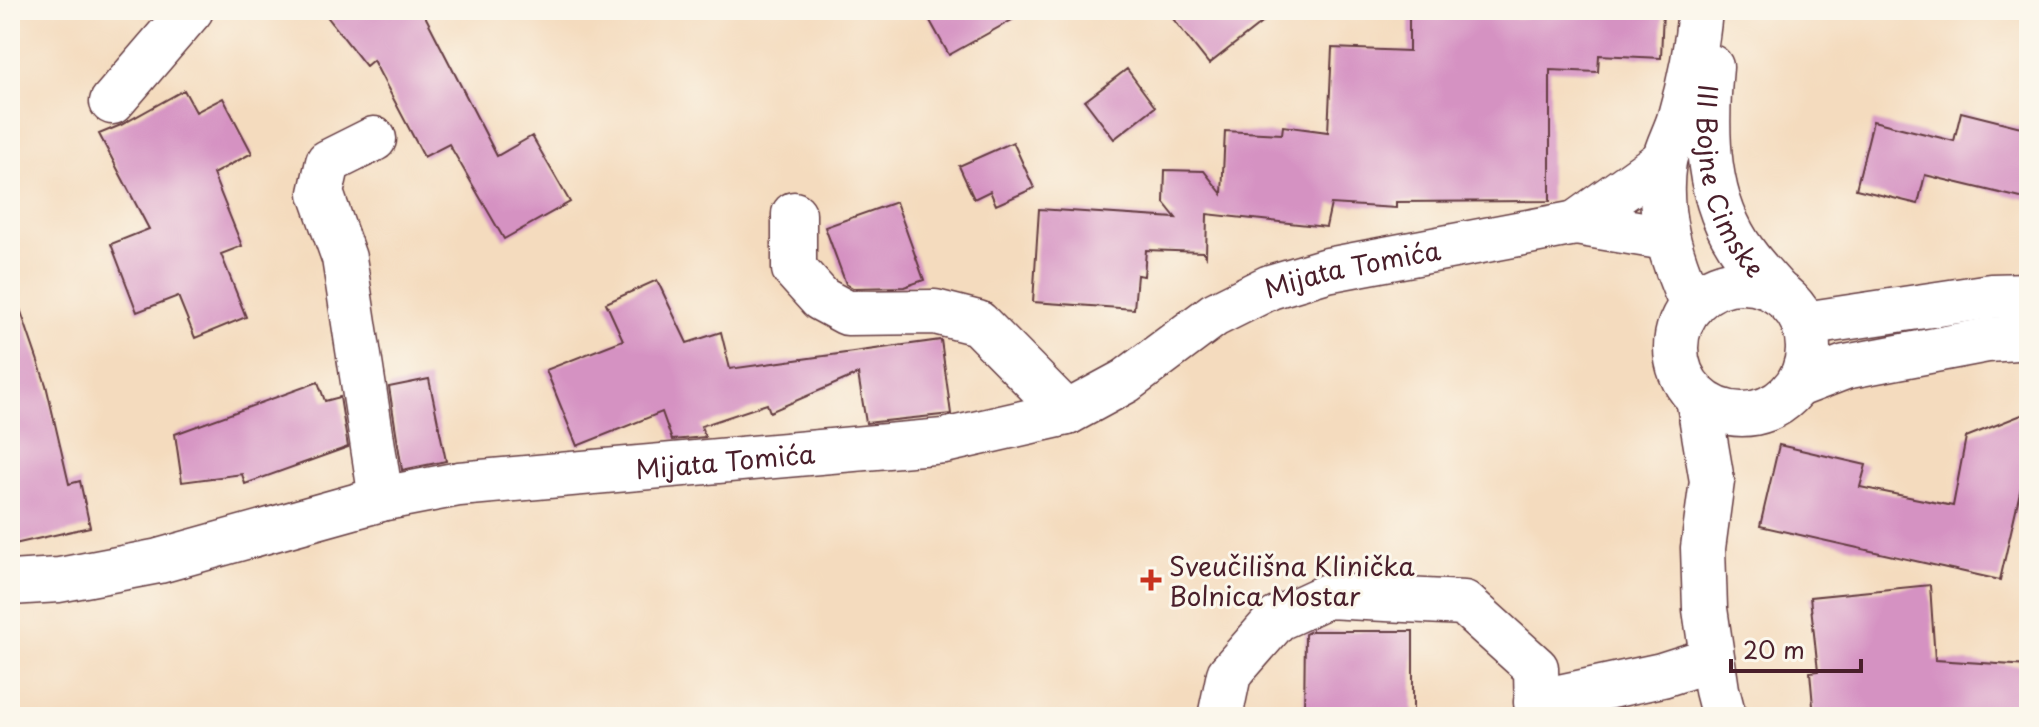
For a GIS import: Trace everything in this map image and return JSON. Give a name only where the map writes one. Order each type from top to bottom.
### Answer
[{"type":"street","points":[[112,102],[191,10]]},
{"type":"street","name":"III Bojne Cimske","points":[[1692,305],[1666,238],[1663,218],[1664,160],[1686,88],[1700,10]]},
{"type":"street","name":"III Bojne Cimske","points":[[1716,10],[1708,97],[1711,176],[1715,196],[1745,254],[1791,308]]},
{"type":"street","points":[[374,139],[328,162],[321,193],[344,258],[381,499]]},
{"type":"street","name":"Mijata Tomića","points":[[1576,223],[1664,160]]},
{"type":"street","points":[[794,214],[794,269],[821,299],[847,313],[935,312],[978,323],[1067,413]]},
{"type":"street","name":"Mijata Tomića","points":[[10,583],[59,580],[159,561],[381,499],[459,484],[944,441],[1067,413],[1126,381],[1214,315],[1270,287],[1327,270],[1576,223],[1666,238]]},
{"type":"street","points":[[1742,282],[1761,285],[1791,308],[1809,344],[1807,366],[1798,385],[1783,401],[1762,412],[1739,415],[1717,410],[1698,398],[1684,380],[1676,359],[1677,335],[1692,305],[1706,292],[1723,284],[1742,282]]},
{"type":"street","points":[[1791,308],[2029,295]]},
{"type":"street","points":[[1798,385],[1845,367],[1988,340],[2029,337]]},
{"type":"street","points":[[1698,398],[1712,481],[1703,548],[1705,609],[1724,717]]},
{"type":"street","points":[[1712,481],[1748,413]]},
{"type":"street","points":[[1220,717],[1229,674],[1277,619],[1327,596],[1464,603],[1536,668],[1537,709],[1712,659]]},
{"type":"building","points":[[322,10],[422,10],[497,156],[532,136],[570,202],[504,239],[449,144],[424,157],[373,60],[366,66]]},
{"type":"building","points":[[924,10],[1030,10],[949,55]]},
{"type":"building","points":[[1166,10],[1278,10],[1209,64]]},
{"type":"building","points":[[1526,10],[1663,10],[1661,58],[1599,55],[1598,72],[1550,70],[1550,201],[1396,202],[1396,208],[1331,204],[1326,227],[1207,214],[1206,256],[1203,252],[1146,250],[1144,276],[1137,275],[1134,309],[1033,302],[1039,209],[1176,218],[1164,203],[1165,170],[1204,171],[1222,194],[1225,131],[1282,134],[1283,126],[1328,132],[1332,48],[1409,51],[1409,16],[1526,18]]},
{"type":"building","points":[[1127,69],[1155,107],[1114,139],[1085,101]]},
{"type":"building","points":[[184,90],[196,112],[223,98],[252,153],[213,174],[242,246],[221,254],[246,317],[195,338],[178,296],[137,312],[111,244],[149,229],[99,134]]},
{"type":"building","points":[[1961,112],[2029,129],[2029,200],[1925,175],[1918,204],[1856,189],[1873,121],[1954,141]]},
{"type":"building","points":[[1013,142],[1034,188],[996,205],[990,191],[974,199],[959,166]]},
{"type":"building","points":[[896,202],[924,280],[904,287],[853,288],[846,284],[825,227]]},
{"type":"building","points":[[657,280],[687,343],[721,332],[730,369],[941,340],[951,414],[866,423],[858,374],[770,412],[767,404],[701,426],[705,437],[672,440],[662,412],[577,446],[546,370],[623,340],[606,303]]},
{"type":"building","points":[[16,297],[46,385],[69,484],[80,481],[90,527],[10,545],[10,298]]},
{"type":"building","points":[[429,379],[446,461],[402,470],[389,387]]},
{"type":"building","points":[[318,382],[325,401],[340,397],[348,447],[245,484],[242,474],[182,482],[175,434]]},
{"type":"building","points":[[2029,412],[2029,452],[2000,580],[1760,526],[1779,445],[1866,465],[1860,487],[1953,506],[1966,437]]},
{"type":"building","points":[[1930,585],[1935,660],[2029,666],[2029,717],[1814,717],[1810,672],[1818,671],[1810,597]]},
{"type":"building","points":[[1311,631],[1413,631],[1413,717],[1304,717],[1305,634]]},
{"type":"place","name":"Sveučilišna Klinička Bolnica Mostar","points":[[1151,580]]}]
